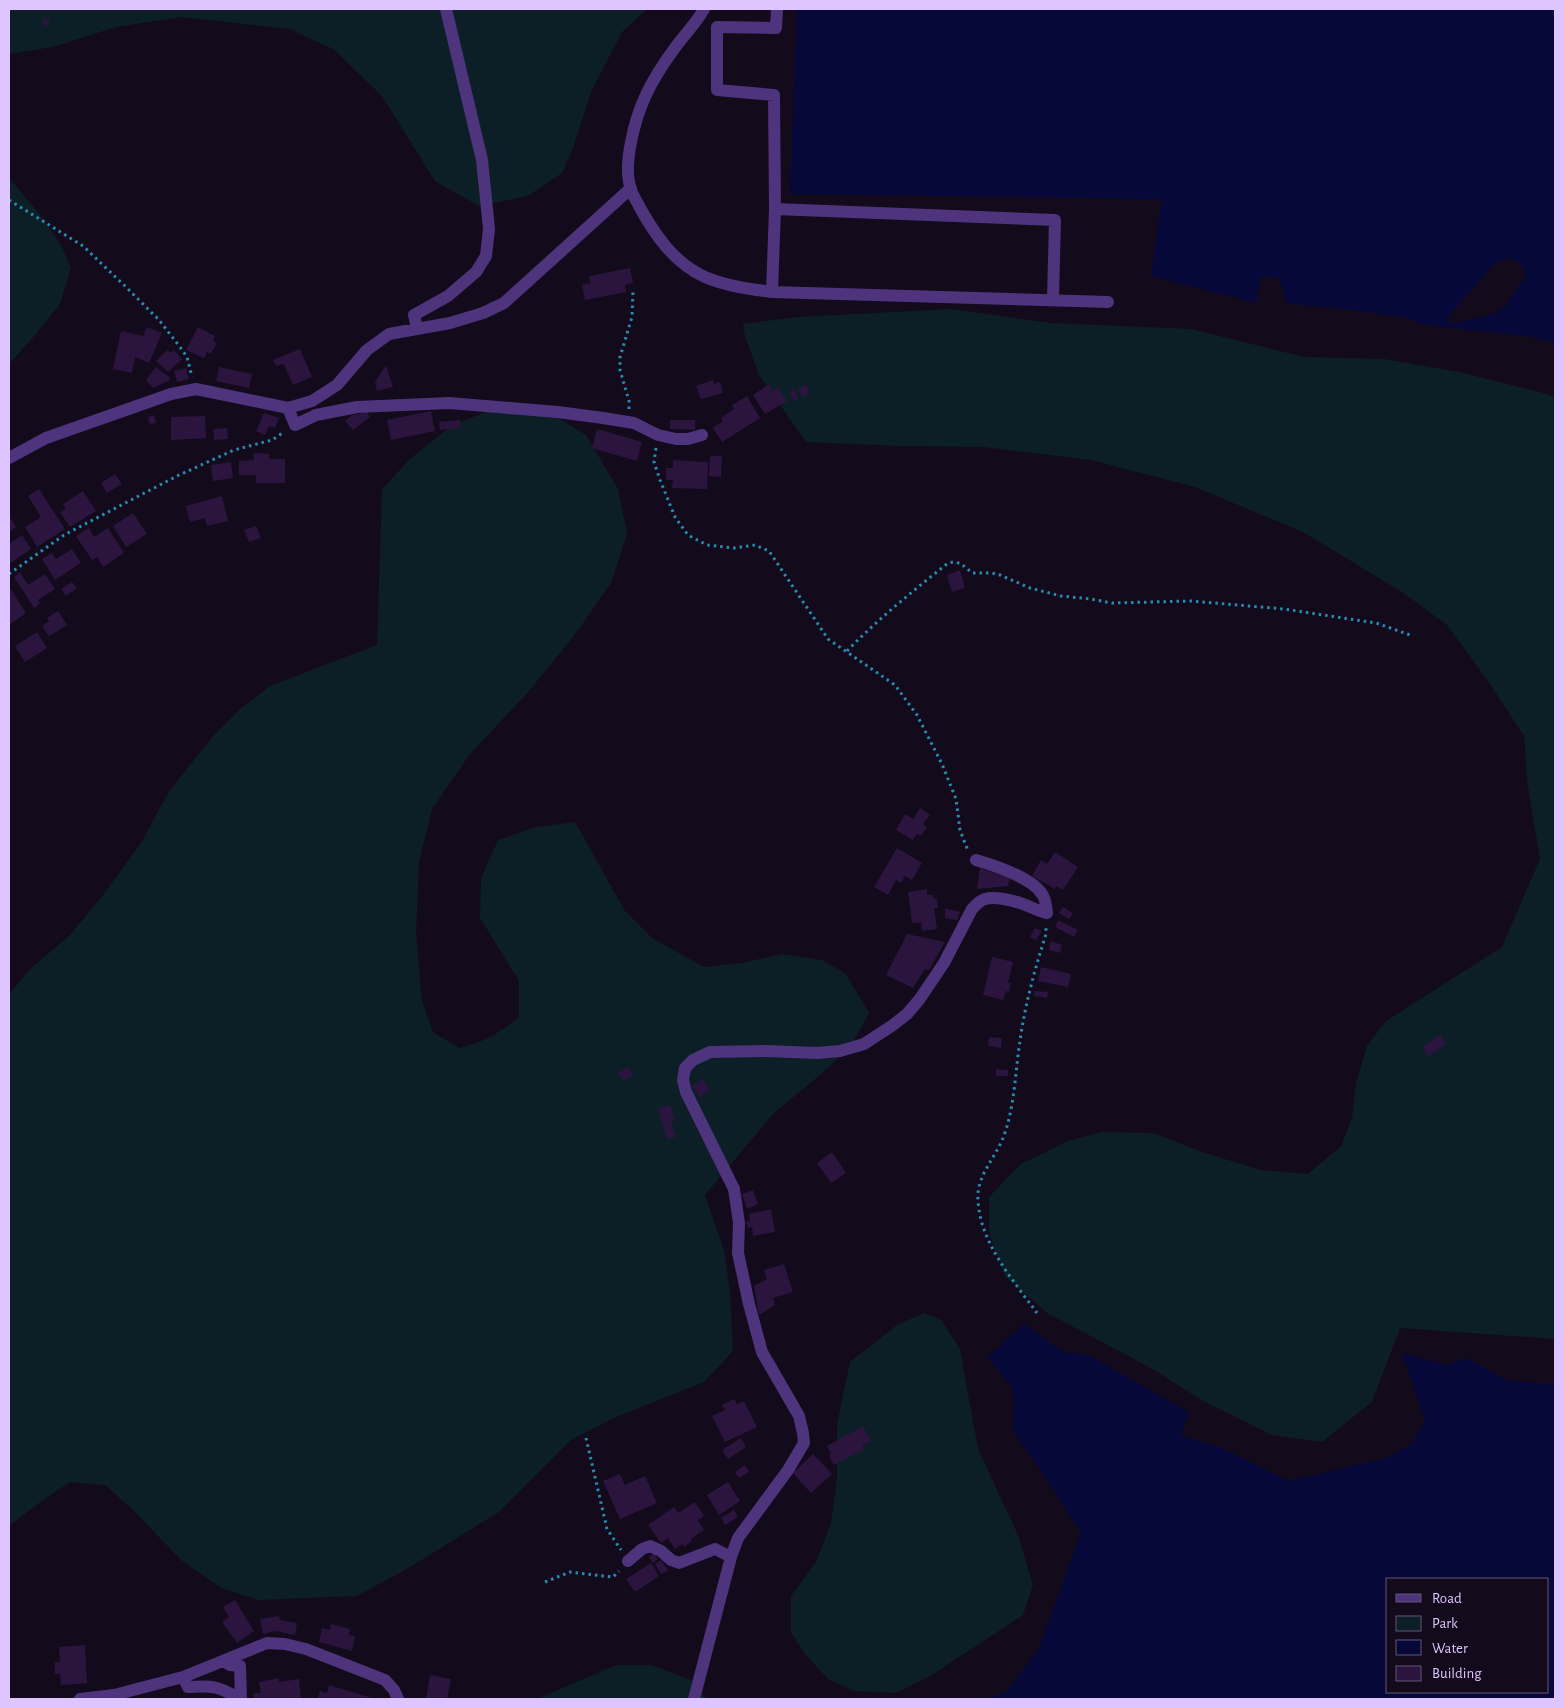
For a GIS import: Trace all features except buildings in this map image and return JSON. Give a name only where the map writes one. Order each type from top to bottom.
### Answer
[{"type":"street","points":[[417,328],[414,315],[448,296],[476,272],[486,256],[489,229],[482,160],[446,9]]},
{"type":"street","points":[[776,9],[776,28],[717,27],[702,13],[676,46],[645,96],[638,116],[630,148],[630,189],[659,240],[690,269],[719,282],[746,289],[772,292],[1108,302]]},
{"type":"street","points":[[717,27],[717,90],[774,95],[775,209],[772,292]]},
{"type":"street","points":[[9,458],[46,438],[171,394],[194,390],[288,408],[312,401],[337,385],[367,350],[389,334],[450,323],[483,313],[504,303],[630,189]]},
{"type":"street","points":[[775,209],[1055,220],[1053,299]]},
{"type":"street","points":[[288,408],[295,425],[316,415],[357,407],[449,404],[558,412],[619,421],[639,425],[658,435],[676,439],[688,439],[702,435]]},
{"type":"street","points":[[694,1699],[731,1557],[738,1538],[788,1470],[804,1443],[799,1416],[762,1352],[738,1253],[739,1223],[734,1189],[686,1092],[683,1080],[685,1068],[694,1060],[710,1052],[766,1051],[817,1053],[840,1051],[864,1044],[893,1025],[919,1000],[944,963],[972,909],[978,902],[986,898],[1003,899],[1021,903],[1039,912],[1047,913],[1045,900],[1038,889],[1016,875],[976,860]]},
{"type":"street","points":[[628,1561],[642,1549],[650,1546],[678,1563],[715,1549],[731,1557]]},
{"type":"street","points":[[80,1699],[114,1695],[184,1678],[267,1643],[285,1644],[306,1649],[385,1680],[394,1690],[398,1699]]},
{"type":"street","points":[[223,1661],[230,1665],[240,1666],[242,1699]]},
{"type":"street","points":[[184,1678],[188,1687],[209,1686],[222,1688],[242,1699]]},
{"type":"path","points":[[9,200],[83,246],[159,320],[187,357],[194,390]]},
{"type":"path","points":[[619,421],[630,408],[620,370],[620,356],[632,317],[633,290]]},
{"type":"path","points":[[9,574],[64,535],[177,476],[234,450],[272,440],[295,425]]},
{"type":"path","points":[[658,435],[654,462],[675,517],[688,535],[707,545],[734,548],[755,545],[769,551],[828,639],[895,685],[917,715],[942,764],[956,799],[960,830],[969,853],[976,860]]},
{"type":"path","points":[[847,651],[907,596],[948,563],[954,561],[960,563],[972,573],[1000,575],[1030,588],[1061,596],[1112,603],[1191,601],[1284,610],[1376,623],[1414,636]]},
{"type":"path","points":[[1037,1313],[1009,1274],[990,1243],[980,1214],[977,1198],[983,1176],[1003,1138],[1011,1108],[1020,1038],[1029,995],[1046,934],[1047,913]]},
{"type":"path","points":[[545,1582],[570,1572],[613,1577],[628,1561],[607,1528],[586,1438]]},
{"type":"green space","points":[[9,9],[647,9],[622,32],[591,92],[572,151],[562,173],[528,196],[479,206],[435,181],[382,96],[333,49],[289,29],[182,17],[116,27],[53,47],[9,54]]},
{"type":"green space","points":[[9,178],[42,217],[61,245],[71,268],[60,304],[9,364]]},
{"type":"green space","points":[[951,309],[1051,323],[1191,329],[1304,357],[1384,359],[1459,372],[1547,394],[1555,398],[1555,1339],[1400,1328],[1372,1402],[1322,1442],[1272,1435],[1203,1401],[1151,1368],[1047,1313],[1005,1276],[989,1233],[989,1197],[1021,1164],[1068,1141],[1101,1132],[1153,1133],[1205,1153],[1261,1170],[1308,1174],[1341,1146],[1352,1118],[1356,1083],[1367,1046],[1386,1021],[1502,947],[1540,859],[1528,787],[1524,736],[1488,681],[1447,625],[1402,592],[1303,532],[1195,487],[1091,460],[983,447],[806,442],[759,375],[745,336],[743,324],[798,317]]},
{"type":"green space","points":[[498,407],[544,409],[586,435],[618,489],[627,534],[611,583],[576,633],[530,690],[470,754],[432,809],[419,862],[416,933],[422,1001],[433,1032],[459,1048],[491,1037],[519,1017],[519,981],[480,918],[481,878],[498,840],[536,827],[575,822],[625,911],[652,938],[704,967],[741,963],[782,954],[822,960],[846,974],[869,1013],[850,1048],[773,1114],[705,1195],[724,1250],[730,1291],[733,1351],[704,1382],[616,1417],[571,1440],[499,1512],[410,1567],[357,1596],[258,1600],[221,1588],[181,1560],[134,1511],[105,1485],[70,1482],[9,1526],[9,995],[28,971],[70,935],[103,895],[141,843],[169,791],[215,734],[240,709],[270,686],[377,645],[382,489],[410,459],[451,426]]},
{"type":"green space","points":[[924,1313],[941,1320],[960,1349],[978,1449],[1018,1535],[1033,1585],[1023,1615],[932,1675],[896,1693],[854,1691],[828,1679],[804,1653],[791,1632],[791,1596],[816,1562],[831,1523],[837,1477],[837,1424],[850,1362],[897,1325]]},
{"type":"green space","points":[[616,1665],[651,1665],[691,1680],[707,1699],[537,1699]]},
{"type":"water","points":[[797,9],[1555,9],[1555,343],[1527,336],[1426,325],[1403,317],[1287,303],[1279,278],[1261,277],[1256,303],[1151,276],[1162,199],[790,194]],"holes":[[[1509,258],[1521,264],[1526,275],[1505,307],[1493,314],[1451,324],[1448,317],[1494,264]]]},
{"type":"water","points":[[1024,1324],[1063,1352],[1088,1355],[1189,1412],[1181,1436],[1225,1449],[1289,1481],[1386,1458],[1412,1444],[1425,1420],[1402,1353],[1447,1365],[1467,1358],[1506,1380],[1555,1385],[1555,1699],[987,1699],[1007,1691],[1039,1648],[1081,1533],[1013,1431],[1014,1398],[1011,1386],[988,1357]]}]
